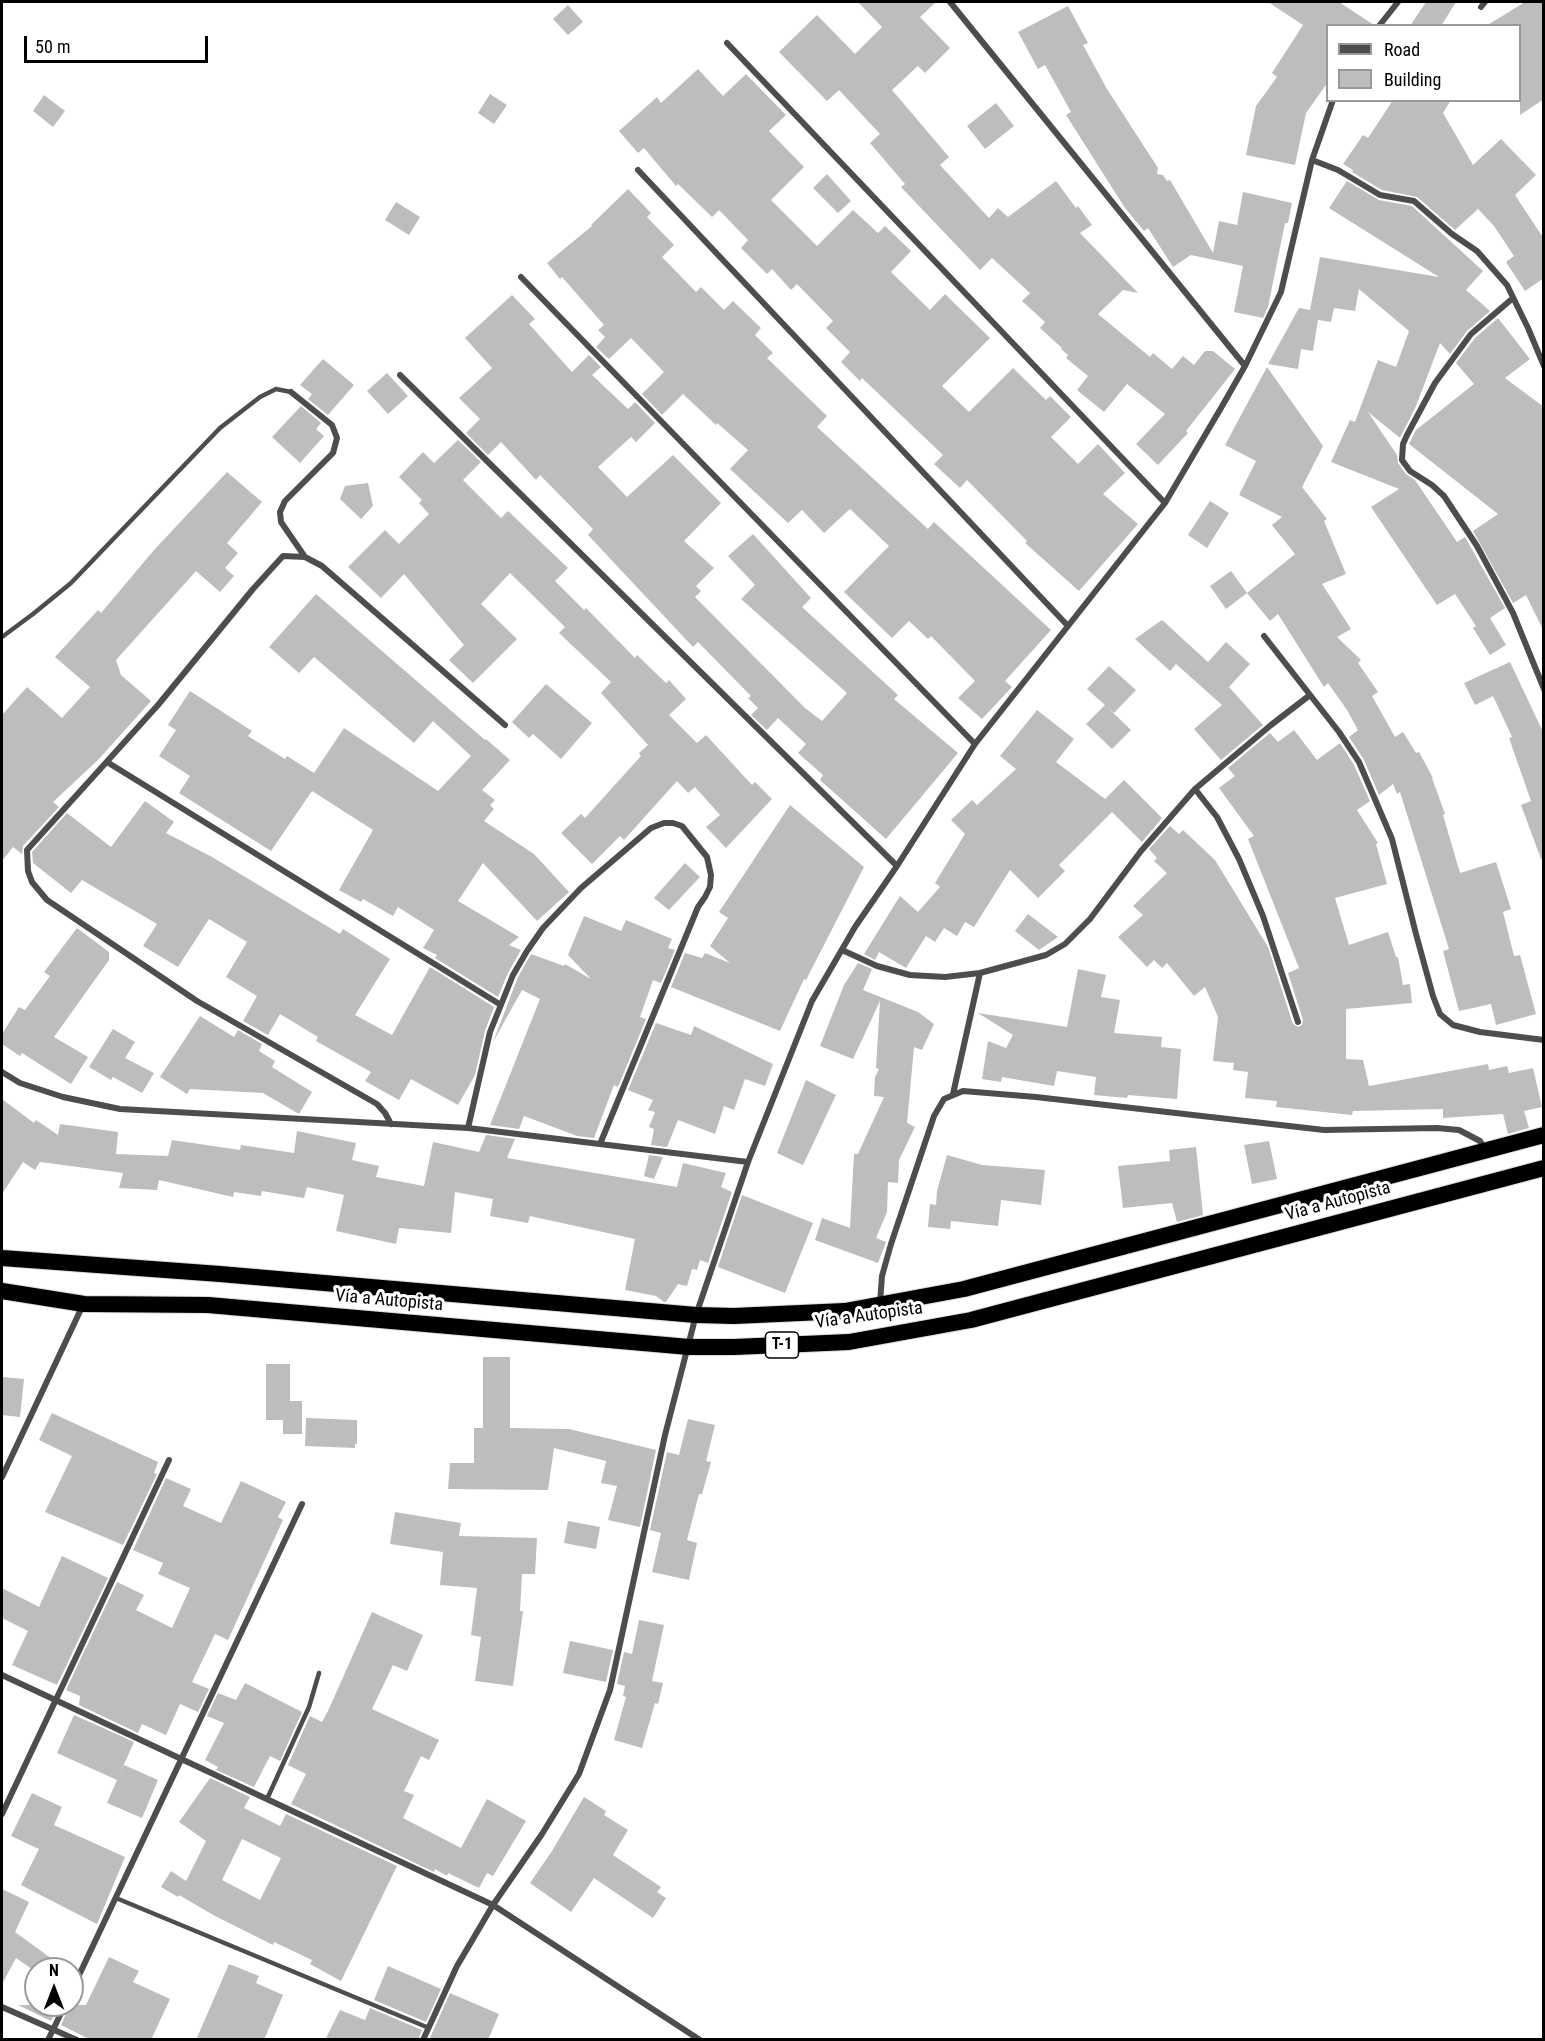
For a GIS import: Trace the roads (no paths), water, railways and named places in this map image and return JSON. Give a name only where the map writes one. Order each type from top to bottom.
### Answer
[{"type":"highway","name":"Vía a Autopista","points":[[2,1258],[696,1315],[734,1316],[845,1311],[964,1289],[1544,1135]]},
{"type":"highway","name":"Vía a Autopista","points":[[2,1291],[84,1304],[208,1305],[689,1347],[849,1342],[971,1320],[1544,1168]]},
{"type":"street","points":[[950,2],[1245,366]]},
{"type":"street","points":[[1380,24],[1395,3]]},
{"type":"street","points":[[727,43],[1165,503]]},
{"type":"street","points":[[423,2040],[456,1966],[579,1774],[610,1690],[665,1435],[696,1315],[748,1162],[812,1001],[855,927],[975,744],[1165,503],[1245,366],[1281,292],[1312,160],[1332,102]]},
{"type":"street","points":[[1312,160],[1338,170],[1380,195],[1414,201],[1452,234],[1477,251],[1507,285],[1544,366]]},
{"type":"street","points":[[638,170],[1068,626]]},
{"type":"street","points":[[521,277],[975,744]]},
{"type":"street","points":[[1513,298],[1471,334],[1435,383],[1407,435],[1402,460],[1410,471],[1444,496],[1477,546],[1513,613],[1544,689]]},
{"type":"street","points":[[400,375],[897,866]]},
{"type":"street","points":[[291,392],[332,425],[337,438],[333,453],[285,501],[280,512],[280,522],[305,557]]},
{"type":"street","points":[[391,1124],[386,1113],[377,1104],[197,1001],[39,892],[28,871],[27,850],[158,705],[274,563],[283,556],[305,557],[322,566],[505,726]]},
{"type":"street","points":[[1264,636],[1359,762],[1392,839],[1433,996],[1440,1014],[1453,1025],[1480,1032],[1544,1040]]},
{"type":"street","points":[[842,950],[877,966],[910,975],[945,977],[980,973],[1046,955],[1065,944],[1090,919],[1141,851],[1195,789],[1310,695]]},
{"type":"street","points":[[107,762],[501,1005]]},
{"type":"street","points":[[1195,789],[1217,817],[1239,859],[1263,916],[1298,1022]]},
{"type":"street","points":[[468,1128],[490,1032],[513,975],[527,951],[555,914],[581,888],[651,828],[664,823],[681,826],[707,857],[711,875],[710,886],[698,907],[600,1144]]},
{"type":"street","points":[[953,1094],[980,973]]},
{"type":"street","points":[[2,1072],[20,1083],[63,1097],[120,1108],[468,1128],[748,1162]]},
{"type":"street","points":[[880,1304],[882,1276],[891,1244],[934,1116],[944,1099],[963,1091],[1036,1097],[1324,1130],[1437,1128],[1459,1130],[1480,1141],[1486,1151]]},
{"type":"street","points":[[2,1477],[84,1304]]},
{"type":"street","points":[[2,1814],[170,1460]]},
{"type":"street","points":[[84,1965],[302,1504]]},
{"type":"street","points":[[2,1675],[493,1905],[700,2040]]},
{"type":"street","points":[[2,2007],[77,2040]]},
{"type":"street","points":[[48,2040],[59,2017]]},
{"type":"lane","points":[[2,637],[71,582],[220,428],[260,396],[276,389],[291,392]]},
{"type":"lane","points":[[267,1799],[309,1707],[319,1673]]},
{"type":"lane","points":[[116,1898],[429,2028]]}]
